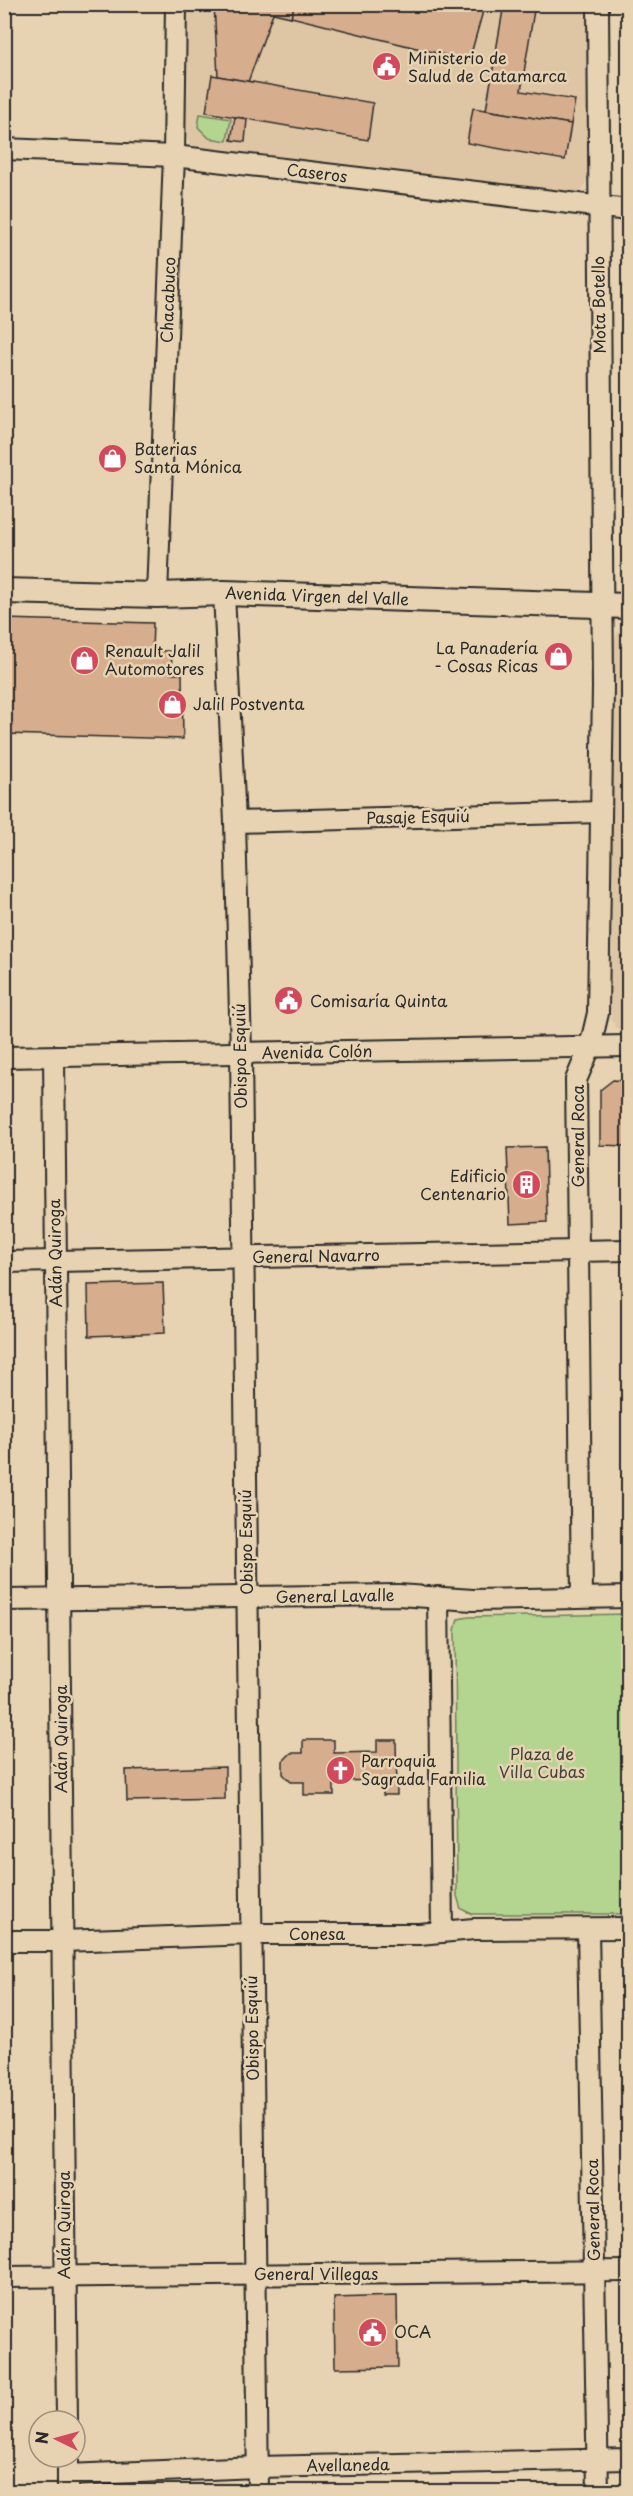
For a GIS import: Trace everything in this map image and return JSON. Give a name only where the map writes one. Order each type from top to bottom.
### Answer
[{"type":"main road","name":"Avenida Virgen del Valle","points":[[4,591],[158,595],[224,592],[628,606]]},
{"type":"street","name":"Chacabuco","points":[[158,595],[174,156],[176,4]]},
{"type":"street","name":"Mota Botello","points":[[598,4],[603,606]]},
{"type":"street","name":"Caseros","points":[[4,149],[174,156],[628,210]]},
{"type":"street","name":"Obispo Esquiú","points":[[224,592],[234,822],[240,1053],[258,2492]]},
{"type":"street","name":"General Roca","points":[[582,1597],[576,1080],[590,1047],[598,1013],[603,606]]},
{"type":"street","name":"Pasaje Esquiú","points":[[234,822],[601,812]]},
{"type":"street","name":"Avenida Colón","points":[[4,1057],[628,1046]]},
{"type":"street","name":"Adán Quiroga","points":[[54,1057],[67,2409]]},
{"type":"street","name":"General Navarro","points":[[4,1262],[628,1250]]},
{"type":"street","name":"General Lavalle","points":[[4,1600],[398,1595],[473,1600],[628,1597]]},
{"type":"street","points":[[438,1597],[442,1932]]},
{"type":"street","name":"Conesa","points":[[4,1941],[251,1934],[442,1932],[474,1929],[628,1928]]},
{"type":"street","name":"General Roca","points":[[588,1929],[598,2492]]},
{"type":"street","name":"General Villegas","points":[[4,2277],[628,2271]]},
{"type":"street","name":"Avellaneda","points":[[68,2475],[258,2467],[628,2459]]},
{"type":"shaded area","name":"Ministerio de Salud de Catamarca","points":[[187,5],[587,5],[587,179],[583,190],[572,192],[202,150],[189,143],[185,130]]},
{"type":"shaded area","points":[[628,628],[628,1031],[626,1031],[616,1028],[611,1019],[613,646],[617,633]]},
{"type":"green space","points":[[200,114],[231,119],[227,141],[209,138],[198,127]]},
{"type":"green space","name":"Plaza de Villa Cubas","points":[[628,1614],[628,1914],[472,1914],[461,1909],[457,1896],[455,1630],[458,1619]]},
{"type":"building","points":[[214,4],[295,4],[291,17],[273,13],[248,82],[218,76]]},
{"type":"building","points":[[295,4],[485,4],[469,61],[291,17]]},
{"type":"building","points":[[504,4],[535,4],[521,91],[575,100],[571,124],[486,110]]},
{"type":"building","points":[[212,75],[373,103],[368,140],[206,112]]},
{"type":"building","points":[[473,108],[571,124],[565,160],[467,143]]},
{"type":"building","points":[[235,117],[247,119],[245,142],[231,140]]},
{"type":"building","points":[[4,619],[153,623],[152,651],[172,651],[171,674],[182,674],[183,739],[4,734]]},
{"type":"building","points":[[613,1080],[626,1081],[626,1146],[600,1145],[600,1090]]},
{"type":"building","name":"Edificio Centenario","points":[[545,1147],[547,1222],[510,1224],[507,1148]]},
{"type":"building","points":[[163,1283],[165,1333],[89,1336],[88,1285]]},
{"type":"building","name":"Parroquia Sagrada Familia","points":[[303,1740],[334,1740],[334,1753],[377,1752],[377,1740],[396,1740],[397,1795],[383,1795],[383,1780],[334,1781],[334,1795],[304,1795],[304,1782],[291,1782],[283,1774],[283,1761],[291,1753],[303,1753]]},
{"type":"building","points":[[225,1767],[225,1799],[127,1801],[126,1770]]},
{"type":"building","points":[[397,2296],[398,2367],[335,2368],[334,2298]]},
{"type":"place","name":"Ministerio de Salud de Catamarca","points":[[387,67]]},
{"type":"place","name":"Baterias Santa Mónica","points":[[113,458]]},
{"type":"place","name":"La Panadería - Cosas Ricas","points":[[559,657]]},
{"type":"place","name":"Renault Jalil Automotores","points":[[84,660]]},
{"type":"place","name":"Jalil Postventa","points":[[172,704]]},
{"type":"place","name":"Comisaría Quinta","points":[[289,1001]]},
{"type":"place","name":"Edificio Centenario","points":[[527,1185]]},
{"type":"place","name":"Parroquia Sagrada Familia","points":[[340,1770]]},
{"type":"place","name":"OCA","points":[[373,2332]]}]
